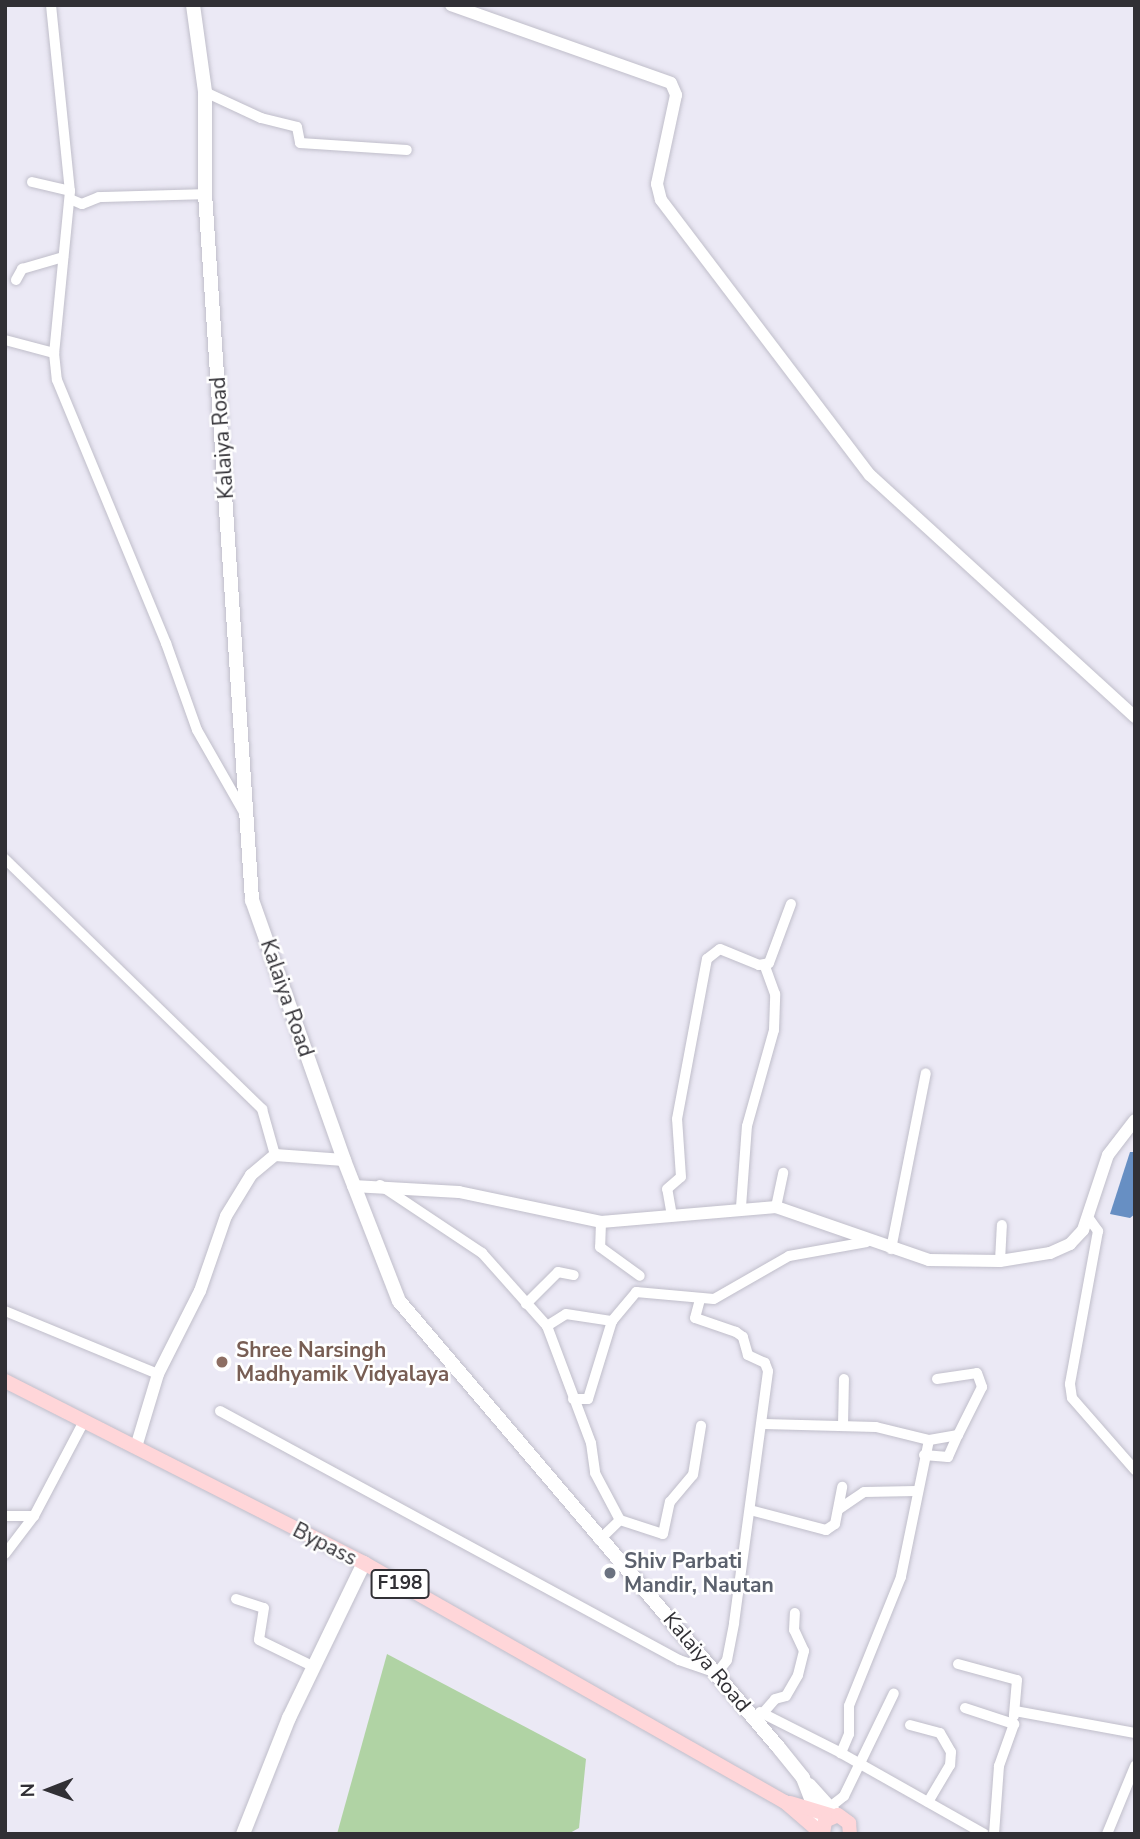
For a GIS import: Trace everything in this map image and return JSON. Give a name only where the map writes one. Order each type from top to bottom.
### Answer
[{"type":"main road","name":"Kalaiya Road","points":[[193,5],[205,92],[205,194],[252,900],[353,1186],[399,1301],[599,1539],[717,1673],[803,1779],[822,1832]]},
{"type":"main road","name":"Bypass","points":[[5,1381],[364,1563],[785,1802]]},
{"type":"main road","points":[[243,1834],[314,1667],[364,1563]]},
{"type":"main road","points":[[803,1779],[839,1819]]},
{"type":"main road","points":[[785,1802],[839,1819],[862,1834]]},
{"type":"main road","points":[[785,1802],[822,1832],[839,1819]]},
{"type":"street","points":[[51,5],[70,195],[54,353],[64,402],[166,643],[197,730],[247,817]]},
{"type":"street","points":[[451,5],[671,83],[676,95],[657,184],[661,200],[870,475],[1135,717]]},
{"type":"street","points":[[205,92],[261,118],[297,127],[300,143],[407,149]]},
{"type":"street","points":[[32,182],[70,195],[82,204],[99,197],[205,194]]},
{"type":"street","points":[[16,280],[22,269],[63,257]]},
{"type":"street","points":[[5,340],[54,353]]},
{"type":"street","points":[[5,859],[262,1109],[275,1154]]},
{"type":"street","points":[[741,1207],[747,1126],[774,1030],[775,994],[765,966],[781,937],[790,904]]},
{"type":"street","points":[[672,1216],[667,1189],[681,1177],[677,1119],[707,959],[720,949],[765,966]]},
{"type":"street","points":[[891,1249],[926,1073]]},
{"type":"street","points":[[353,1186],[380,1185],[496,1198],[601,1222],[741,1207],[776,1207],[867,1242],[929,1260],[1000,1261],[1050,1253],[1070,1244],[1090,1220],[1108,1155],[1135,1120]]},
{"type":"street","points":[[135,1447],[158,1374],[200,1292],[226,1216],[251,1175],[275,1154],[344,1160]]},
{"type":"street","points":[[776,1207],[783,1173]]},
{"type":"street","points":[[380,1185],[482,1253],[547,1326],[591,1443],[595,1473],[620,1520],[663,1534],[670,1502],[694,1475],[701,1426]]},
{"type":"street","points":[[1090,1220],[1098,1231],[1070,1384],[1072,1398],[1135,1470]]},
{"type":"street","points":[[601,1222],[600,1247],[640,1276]]},
{"type":"street","points":[[1000,1261],[1002,1225]]},
{"type":"street","points":[[573,1399],[588,1399],[612,1321],[636,1292],[700,1299],[723,1295],[761,1268],[789,1256],[867,1242]]},
{"type":"street","points":[[526,1304],[558,1272],[573,1275]]},
{"type":"street","points":[[220,1411],[678,1660],[717,1673],[727,1660],[734,1623],[764,1424],[767,1366],[748,1355],[737,1332],[695,1318],[700,1299]]},
{"type":"street","points":[[5,1311],[158,1374]]},
{"type":"street","points":[[547,1326],[566,1314],[612,1321]]},
{"type":"street","points":[[924,1455],[951,1456],[982,1387],[980,1375],[957,1374],[937,1379]]},
{"type":"street","points":[[843,1425],[844,1378]]},
{"type":"street","points":[[5,1554],[34,1516],[84,1421]]},
{"type":"street","points":[[764,1424],[843,1425],[929,1440],[958,1436]]},
{"type":"street","points":[[841,1753],[849,1734],[849,1706],[901,1577],[916,1491],[929,1440]]},
{"type":"street","points":[[750,1510],[826,1530],[835,1524],[842,1487]]},
{"type":"street","points":[[838,1510],[864,1492],[916,1491]]},
{"type":"street","points":[[5,1516],[34,1516]]},
{"type":"street","points":[[599,1539],[620,1520]]},
{"type":"street","points":[[236,1600],[264,1608],[259,1640],[314,1667]]},
{"type":"street","points":[[763,1713],[775,1699],[786,1696],[801,1667],[804,1651],[794,1630],[794,1614]]},
{"type":"street","points":[[958,1664],[1017,1680],[1013,1724],[999,1766],[994,1834]]},
{"type":"street","points":[[839,1819],[844,1796],[857,1764],[894,1693]]},
{"type":"street","points":[[744,1706],[841,1753],[984,1834]]},
{"type":"street","points":[[965,1708],[1013,1724]]},
{"type":"street","points":[[1014,1711],[1135,1733]]},
{"type":"street","points":[[910,1725],[940,1734],[951,1752],[950,1765],[928,1802]]},
{"type":"street","points":[[1107,1834],[1135,1766]]},
{"type":"green space","points":[[387,1654],[586,1759],[579,1828],[568,1834],[337,1834]]},
{"type":"water","points":[[1130,1152],[1135,1152],[1135,1214],[1130,1218],[1110,1214]]},
{"type":"place","name":"Shree Narsingh Madhyamik Vidyalaya","points":[[222,1362]]},
{"type":"place","name":"Shiv Parbati Mandir, Nautan","points":[[610,1573]]}]
